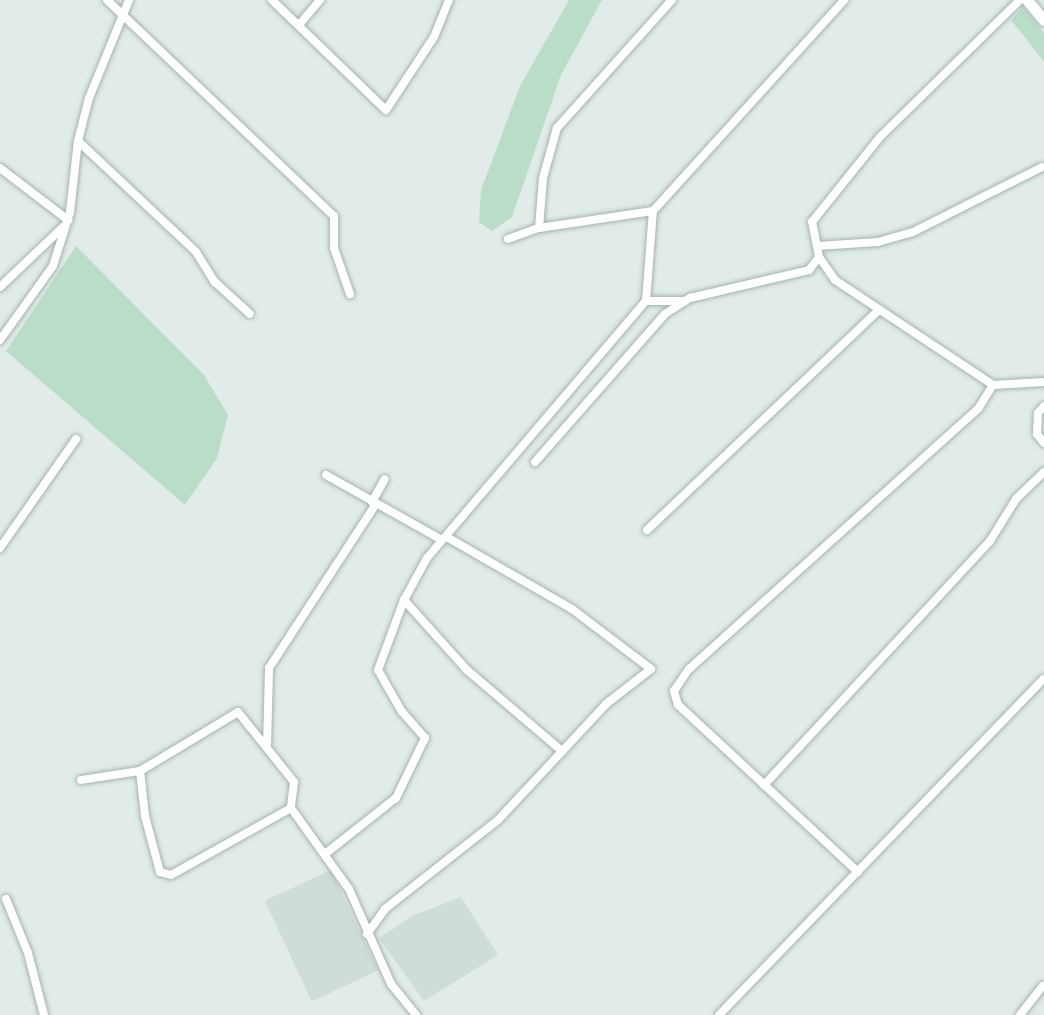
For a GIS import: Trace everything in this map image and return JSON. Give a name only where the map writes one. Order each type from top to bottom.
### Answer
[{"type":"street","points":[[107,0],[334,216],[334,248],[350,294]]},
{"type":"street","points":[[0,340],[53,266],[67,222],[78,141],[129,0]]},
{"type":"street","points":[[272,0],[386,110],[434,37],[449,0]]},
{"type":"street","points":[[299,25],[320,0]]},
{"type":"street","points":[[539,228],[543,178],[557,128],[672,0]]},
{"type":"street","points":[[325,854],[396,798],[425,738],[402,712],[378,670],[404,600],[444,538],[646,301],[653,211],[844,0]]},
{"type":"street","points":[[1020,0],[880,137],[812,222],[819,257],[835,280],[993,385],[1044,382]]},
{"type":"street","points":[[1027,0],[1044,20]]},
{"type":"street","points":[[78,141],[196,252],[215,282],[250,314]]},
{"type":"street","points":[[817,246],[878,242],[913,232],[1042,167]]},
{"type":"street","points":[[0,168],[67,222]]},
{"type":"street","points":[[508,239],[539,228],[653,211]]},
{"type":"street","points":[[0,287],[67,222]]},
{"type":"street","points":[[646,301],[685,301],[809,270],[819,257]]},
{"type":"street","points":[[535,462],[665,314],[685,301]]},
{"type":"street","points":[[647,530],[879,310]]},
{"type":"street","points":[[858,872],[678,705],[674,691],[689,669],[978,409],[993,385]]},
{"type":"street","points":[[1044,406],[1038,413],[1037,434],[1044,443]]},
{"type":"street","points":[[0,548],[76,439]]},
{"type":"street","points":[[764,785],[990,541],[1016,499],[1044,472]]},
{"type":"street","points":[[326,475],[572,609],[651,669],[606,704],[498,820],[385,909],[367,934]]},
{"type":"street","points":[[267,747],[269,668],[374,503],[385,479]]},
{"type":"street","points":[[404,600],[467,670],[562,751]]},
{"type":"street","points":[[719,1015],[1044,679]]},
{"type":"street","points":[[81,780],[140,771],[238,712],[294,782],[291,808],[349,889],[391,984],[416,1015]]},
{"type":"street","points":[[140,771],[145,816],[160,872],[171,875],[291,808]]},
{"type":"street","points":[[6,899],[28,953],[44,1015]]},
{"type":"street","points":[[1020,1015],[1043,986]]},
{"type":"shaded area","points":[[331,870],[378,971],[312,1001],[265,901]]},
{"type":"shaded area","points":[[461,897],[498,955],[424,1001],[379,938],[412,916]]},
{"type":"green space","points":[[569,0],[602,0],[561,75],[512,217],[492,231],[479,222],[481,190],[520,86]]},
{"type":"green space","points":[[1023,7],[1044,33],[1044,62],[1011,20]]},
{"type":"green space","points":[[76,246],[204,375],[228,415],[217,458],[185,505],[6,351]]}]
